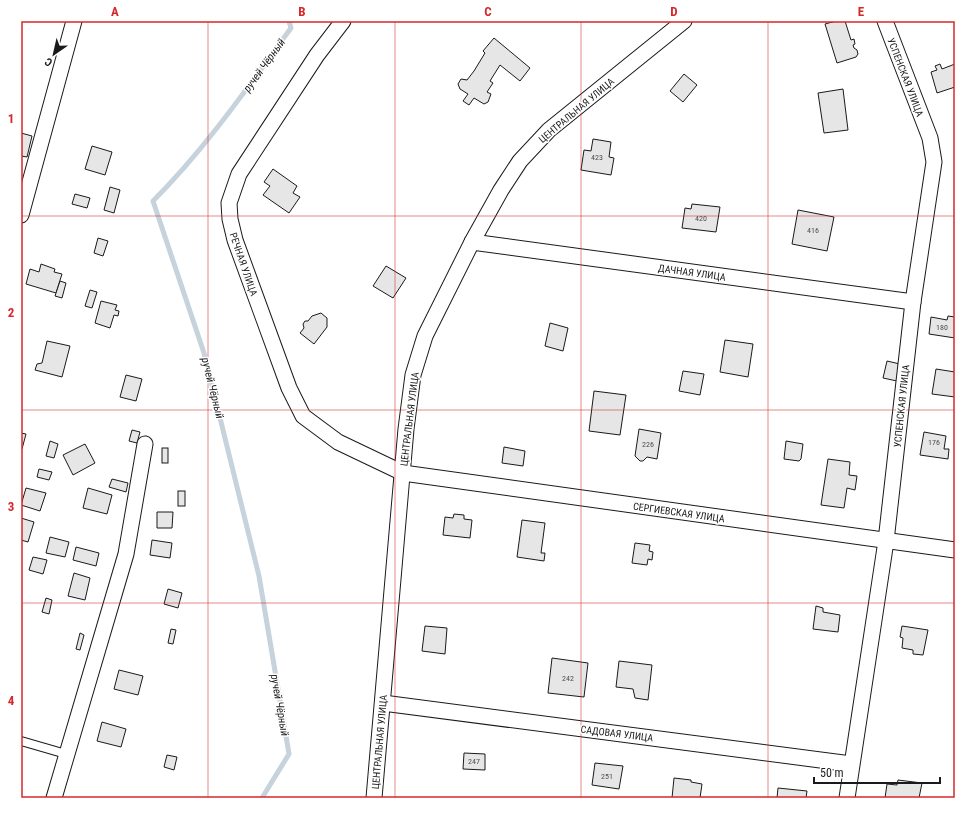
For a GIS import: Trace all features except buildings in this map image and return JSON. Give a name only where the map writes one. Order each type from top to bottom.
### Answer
[{"type":"street","points":[[21,215],[24,193],[74,21]]},
{"type":"street","name":"РЕЧНАЯ УЛИЦА","points":[[343,21],[317,55],[239,174],[229,203],[230,219],[235,240],[289,388],[303,416],[338,442],[403,473]]},
{"type":"street","name":"ЦЕНТРАЛЬНАЯ УЛИЦА","points":[[374,798],[413,375],[425,336],[472,242],[520,161],[549,130],[684,21]]},
{"type":"street","name":"УСПЕНСКАЯ УЛИЦА","points":[[847,798],[886,541],[913,302],[934,162],[930,138],[884,21]]},
{"type":"street","name":"ДАЧНАЯ УЛИЦА","points":[[472,242],[913,302]]},
{"type":"street","points":[[54,798],[126,554],[145,444]]},
{"type":"street","name":"СЕРГИЕВСКАЯ УЛИЦА","points":[[403,473],[955,550]]},
{"type":"street","name":"САДОВАЯ УЛИЦА","points":[[383,703],[851,764]]},
{"type":"lane","points":[[21,741],[66,754]]},
{"type":"waterway","name":"ручей Чёрный","points":[[262,798],[289,754],[259,576],[204,353],[153,201],[208,139],[242,95],[291,28],[289,21]]}]
